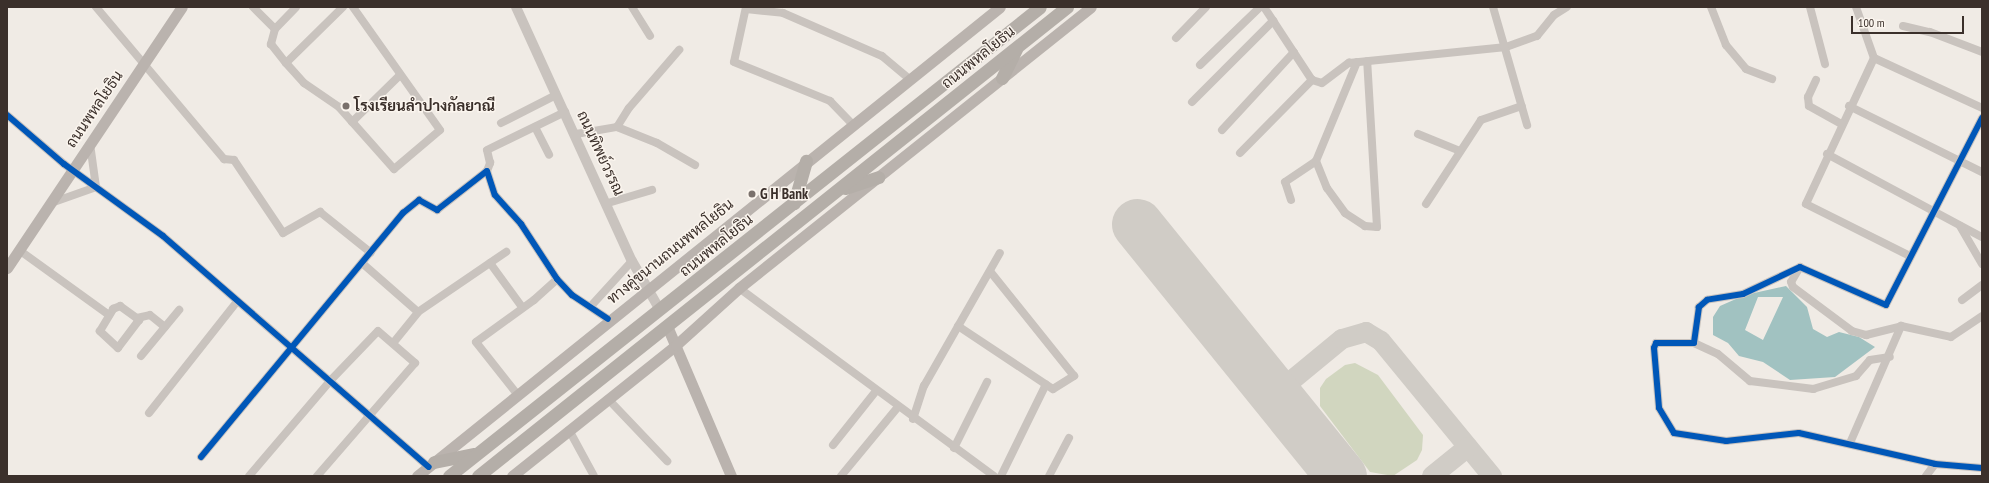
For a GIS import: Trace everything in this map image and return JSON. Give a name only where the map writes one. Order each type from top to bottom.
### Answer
[{"type":"highway","name":"ถนนพหลโยธิน","points":[[449,476],[1040,7]]},
{"type":"highway","name":"ถนนพหลโยธิน","points":[[478,476],[1067,7]]},
{"type":"highway","points":[[1002,78],[1018,46]]},
{"type":"highway","points":[[794,203],[806,162]]},
{"type":"highway","points":[[837,191],[878,177]]},
{"type":"highway","points":[[660,310],[667,326]]},
{"type":"highway","points":[[432,464],[477,454]]},
{"type":"main road","name":"ถนนพหลโยธิน","points":[[7,268],[182,7]]},
{"type":"main road","name":"ทางคู่ขนานถนนพหลโยธิน","points":[[417,476],[608,319],[1000,7]]},
{"type":"main road","points":[[512,476],[676,345],[739,288],[1091,7]]},
{"type":"main road","points":[[667,326],[731,476]]},
{"type":"street","points":[[96,7],[143,65],[224,159],[234,160],[283,233],[320,212],[370,252]]},
{"type":"street","points":[[253,7],[275,29]]},
{"type":"street","points":[[296,7],[275,29],[271,44],[304,83],[339,107],[394,169],[440,130],[399,76],[353,7]]},
{"type":"street","points":[[286,63],[343,7]]},
{"type":"street","name":"ถนนทิพย์วรรณ","points":[[516,7],[608,203],[632,261],[660,310]]},
{"type":"street","points":[[632,7],[650,36]]},
{"type":"street","points":[[1176,38],[1206,7]]},
{"type":"street","points":[[1200,65],[1260,7]]},
{"type":"street","points":[[1264,7],[1312,80],[1322,83],[1349,63],[1506,47],[1537,36],[1554,15],[1567,7]]},
{"type":"street","points":[[1493,7],[1506,47],[1527,125]]},
{"type":"street","points":[[1710,7],[1726,45],[1746,69],[1772,79]]},
{"type":"street","points":[[1810,7],[1825,64]]},
{"type":"street","points":[[1856,7],[1874,58],[1982,108]]},
{"type":"street","points":[[852,124],[830,101],[734,62],[746,8],[783,13],[882,56],[909,79]]},
{"type":"street","points":[[1192,102],[1273,21]]},
{"type":"street","points":[[1903,26],[1930,32],[1982,52]]},
{"type":"street","points":[[617,127],[629,108],[679,50]]},
{"type":"street","points":[[1222,130],[1294,52]]},
{"type":"street","points":[[1874,58],[1849,106],[1806,204],[1910,256]]},
{"type":"street","points":[[1316,161],[1326,188],[1345,213],[1365,226],[1377,227],[1367,61]]},
{"type":"street","points":[[1291,200],[1285,182],[1316,161],[1357,62]]},
{"type":"street","points":[[352,122],[399,76]]},
{"type":"street","points":[[1240,153],[1312,80]]},
{"type":"street","points":[[1816,80],[1808,97],[1809,106],[1841,124]]},
{"type":"street","points":[[501,123],[556,95]]},
{"type":"street","points":[[1426,204],[1460,150],[1486,116],[1522,106]]},
{"type":"street","points":[[1849,106],[1982,172]]},
{"type":"street","points":[[201,457],[370,252],[417,201],[438,210],[487,171],[490,163],[487,150],[565,112]]},
{"type":"street","points":[[7,115],[72,170],[163,236],[236,304],[330,381],[370,416],[432,464]]},
{"type":"street","points":[[1694,343],[1702,304],[1743,294],[1800,267],[1886,305],[1982,118]]},
{"type":"street","points":[[535,127],[550,154]]},
{"type":"street","points":[[576,134],[617,127],[645,137],[695,165]]},
{"type":"street","points":[[1418,134],[1460,150]]},
{"type":"street","points":[[90,144],[96,187]]},
{"type":"street","points":[[1827,154],[1982,238]]},
{"type":"street","points":[[487,171],[495,195],[521,224],[557,279],[572,295],[591,306],[608,319]]},
{"type":"street","points":[[51,202],[96,187]]},
{"type":"street","points":[[608,203],[652,190]]},
{"type":"street","points":[[1960,226],[1982,264]]},
{"type":"street","points":[[19,250],[109,315]]},
{"type":"street","points":[[394,342],[418,312],[506,252]]},
{"type":"street","points":[[913,419],[924,386],[1000,253]]},
{"type":"street","points":[[591,306],[632,261]]},
{"type":"street","points":[[362,263],[418,312]]},
{"type":"street","points":[[490,263],[522,307]]},
{"type":"street","points":[[1800,267],[1791,282],[1794,287],[1852,330],[1866,335],[1901,326],[1951,337],[1982,316]]},
{"type":"street","points":[[958,326],[1056,390],[1072,378],[1073,373],[990,271]]},
{"type":"street","points":[[517,394],[476,342],[557,279]]},
{"type":"street","points":[[1962,300],[1982,285]]},
{"type":"street","points":[[739,288],[897,408],[994,476]]},
{"type":"street","points":[[149,413],[236,304]]},
{"type":"street","points":[[137,318],[138,323],[118,348],[100,333],[109,315],[120,306],[137,318],[150,315],[165,327]]},
{"type":"street","points":[[142,356],[179,310]]},
{"type":"street","points":[[1850,443],[1890,357],[1901,326]]},
{"type":"street","points":[[249,476],[330,381],[378,331],[394,342],[415,363],[317,476]]},
{"type":"street","points":[[1890,357],[1870,360],[1856,376],[1813,389],[1750,381],[1718,354],[1694,343],[1656,343],[1654,348],[1659,408],[1674,433],[1726,441],[1799,433],[1850,443],[1935,464],[1982,468]]},
{"type":"street","points":[[954,448],[986,382]]},
{"type":"street","points":[[1001,476],[1046,384]]},
{"type":"street","points":[[833,445],[876,391]]},
{"type":"street","points":[[608,399],[667,461]]},
{"type":"street","points":[[841,476],[897,408]]},
{"type":"street","points":[[569,430],[594,476]]},
{"type":"street","points":[[1049,476],[1069,438]]},
{"type":"street","points":[[1926,476],[1935,464]]},
{"type":"green space","points":[[1355,363],[1378,375],[1423,435],[1422,450],[1417,460],[1393,476],[1370,472],[1320,406],[1320,388],[1326,379],[1345,365]]},
{"type":"water","points":[[1786,286],[1807,307],[1813,329],[1827,337],[1839,332],[1859,337],[1875,347],[1835,377],[1790,380],[1763,362],[1739,356],[1728,343],[1713,335],[1713,317],[1720,306],[1745,295]],"holes":[[[1758,297],[1783,297],[1763,340],[1745,330]]]},
{"type":"taxiway","points":[[1274,395],[1342,339],[1366,332],[1381,341],[1492,476]]},
{"type":"taxiway","points":[[1432,476],[1468,447]]},
{"type":"runway","points":[[1137,224],[1341,476]]},
{"type":"cycle path","points":[[7,115],[64,164],[163,236],[429,467]]},
{"type":"cycle path","points":[[1982,118],[1886,305],[1800,267],[1743,294],[1707,300],[1699,307],[1694,343],[1656,343],[1654,348],[1659,408],[1674,433],[1726,441],[1799,433],[1935,464],[1982,468]]},
{"type":"cycle path","points":[[201,457],[403,213],[419,200],[437,210],[487,171],[495,195],[521,224],[557,279],[572,295],[608,319]]},
{"type":"place","name":"โรงเรียนลำปางกัลยาณี","points":[[346,106]]},
{"type":"place","name":"G H Bank","points":[[752,194]]}]
